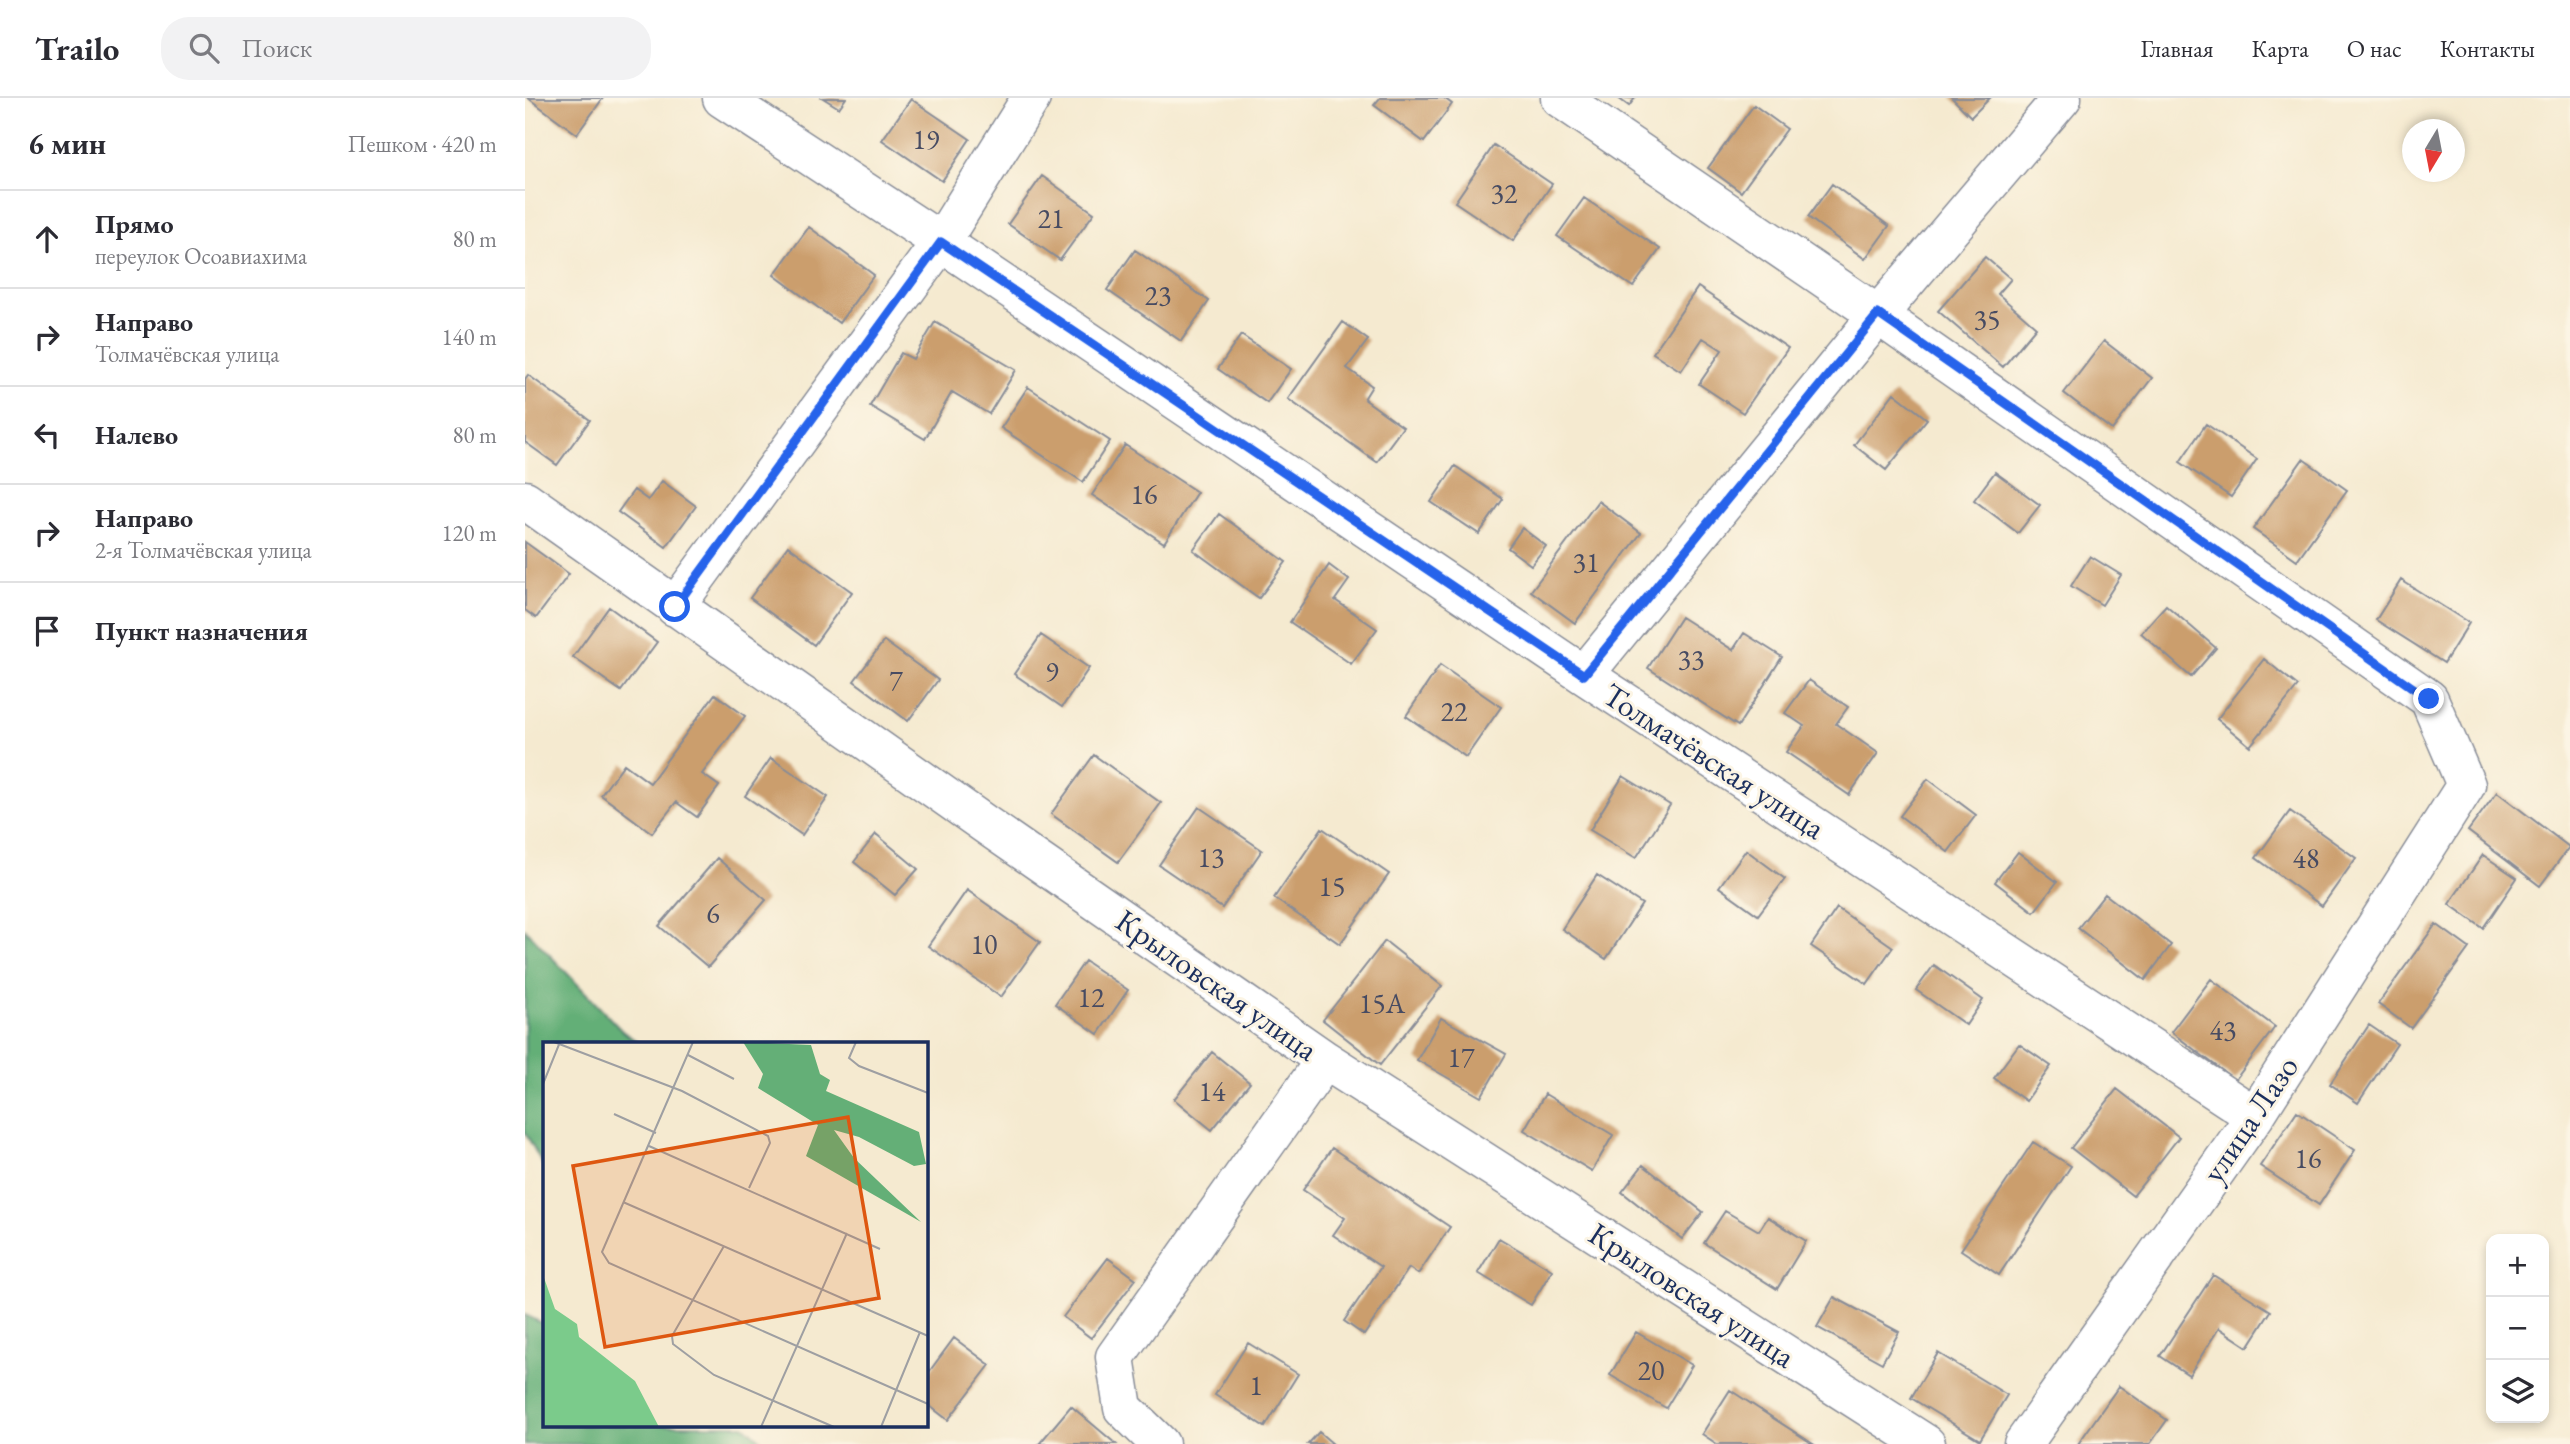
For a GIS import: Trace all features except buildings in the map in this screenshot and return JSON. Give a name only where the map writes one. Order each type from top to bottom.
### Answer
[{"type":"street","name":"Толмачёвская улица","points":[[722,98],[941,242],[1584,675],[2255,1116]]},
{"type":"street","points":[[675,607],[941,242],[1031,98]]},
{"type":"street","points":[[1560,98],[1878,314]]},
{"type":"street","points":[[1584,675],[1878,314],[2062,98]]},
{"type":"street","name":"улица Лазо","points":[[1878,314],[2429,699],[2466,785],[2255,1116],[2023,1444]]},
{"type":"street","name":"Крыловская улица","points":[[525,500],[1325,1060],[1926,1444]]},
{"type":"street","points":[[1160,1444],[1123,1408],[1115,1357],[1325,1060]]},
{"type":"green space","points":[[525,929],[622,1031],[638,1042],[543,1042],[543,1165],[525,1132]]},
{"type":"green space","points":[[525,1315],[543,1324],[543,1426],[745,1426],[766,1444],[525,1444]]},
{"type":"route","points":[[675,607],[941,242],[1584,675],[1878,314],[2429,699]]}]
